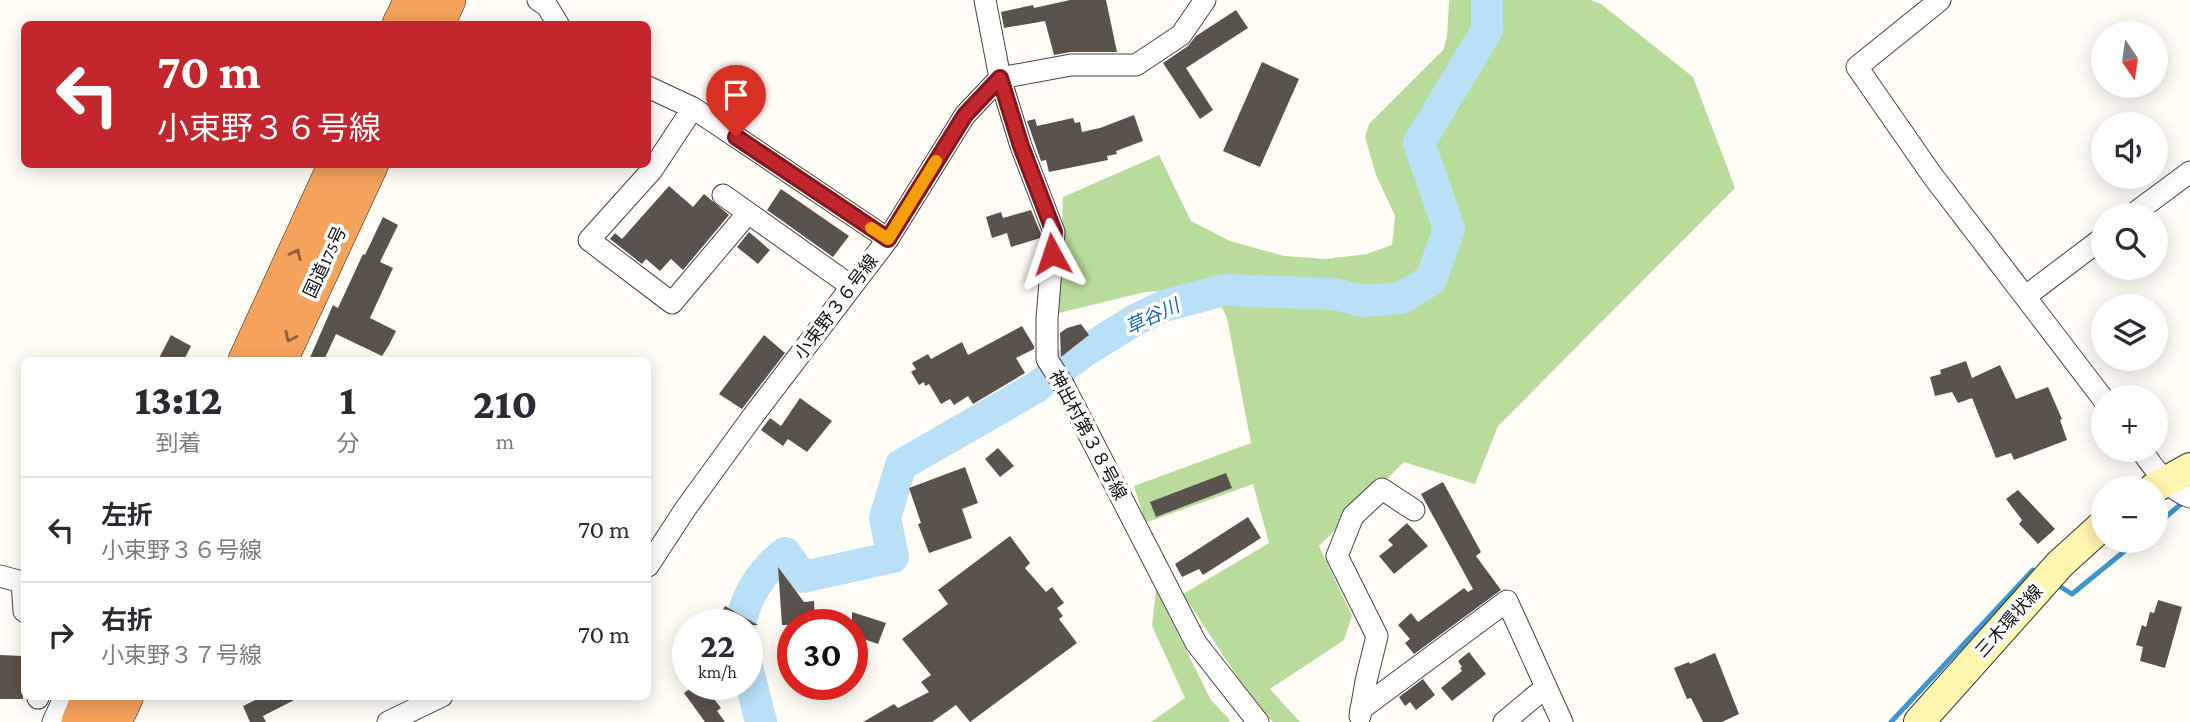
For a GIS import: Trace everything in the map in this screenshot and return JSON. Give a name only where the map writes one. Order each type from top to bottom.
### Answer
[{"type":"highway","points":[[402,21],[413,0]]},
{"type":"highway","points":[[437,21],[447,0]]},
{"type":"highway","name":"国道175号","points":[[248,357],[335,168]]},
{"type":"highway","name":"国道175号","points":[[280,357],[368,168]]},
{"type":"highway","points":[[80,722],[89,700]]},
{"type":"highway","points":[[113,722],[123,700]]},
{"type":"main road","name":"三木環状線","points":[[1919,722],[2060,564],[2091,536]]},
{"type":"street","points":[[538,0],[547,6],[556,21]]},
{"type":"street","points":[[985,0],[1000,78],[1071,65],[1136,65],[1181,35],[1205,0]]},
{"type":"street","points":[[1940,0],[1857,67],[1931,175],[2093,385]]},
{"type":"street","name":"小束野３６号線","points":[[651,561],[753,416],[888,239],[965,115],[1000,78]]},
{"type":"street","name":"神出村第３８号線","points":[[1000,78],[1021,146],[1054,232],[1047,319],[1047,359],[1196,643],[1258,722]]},
{"type":"street","points":[[651,88],[693,108],[888,239]]},
{"type":"street","points":[[693,108],[652,170],[589,240],[672,303],[748,213]]},
{"type":"street","points":[[2148,203],[2190,172]]},
{"type":"street","points":[[723,195],[851,286]]},
{"type":"street","points":[[2026,296],[2091,247]]},
{"type":"street","points":[[2153,462],[2170,479],[2178,493],[2190,497]]},
{"type":"street","points":[[1360,716],[1377,636],[1337,556],[1353,516],[1382,489],[1414,510]]},
{"type":"street","points":[[0,576],[21,581]]},
{"type":"street","points":[[1360,716],[1507,600],[1562,722]]},
{"type":"street","points":[[1504,722],[1546,688]]},
{"type":"street","points":[[52,722],[63,700]]},
{"type":"street","points":[[388,722],[434,700]]},
{"type":"green space","points":[[1449,0],[1591,0],[1601,4],[1693,77],[1735,188],[1498,426],[1475,484],[1404,462],[1319,546],[1352,616],[1344,640],[1270,689],[1300,722],[1273,722],[1259,710],[1183,594],[1269,543],[1253,484],[1145,523],[1134,486],[1251,443],[1227,318],[1212,287],[1145,292],[1059,313],[1063,197],[1159,155],[1191,221],[1230,241],[1284,256],[1326,259],[1367,254],[1392,245],[1395,216],[1376,175],[1365,137],[1369,124],[1443,50],[1447,37]]},
{"type":"green space","points":[[1156,590],[1211,700],[1229,722],[1151,722],[1185,698],[1152,626]]},
{"type":"building","points":[[1070,0],[1106,0],[1117,52],[1071,52],[1054,55],[1045,21],[1004,28],[1001,12]]},
{"type":"building","points":[[1236,10],[1248,28],[1186,68],[1213,110],[1200,119],[1163,63],[1188,46],[1196,36]]},
{"type":"building","points":[[1262,62],[1299,79],[1260,167],[1223,151]]},
{"type":"building","points":[[1134,115],[1143,141],[1116,151],[1117,154],[1107,156],[1108,160],[1049,172],[1046,160],[1041,161],[1027,121],[1035,119],[1037,126],[1073,118],[1075,123],[1080,122],[1082,132]]},
{"type":"building","points":[[669,186],[693,207],[704,194],[729,215],[683,270],[671,259],[660,271],[646,259],[642,264],[610,239],[615,233],[622,239]]},
{"type":"building","points":[[781,189],[849,236],[833,257],[767,210]]},
{"type":"building","points":[[1031,210],[1041,234],[1040,238],[1011,247],[1007,233],[992,238],[986,217],[1001,212],[1003,218]]},
{"type":"building","points":[[383,217],[398,225],[380,262],[393,268],[370,318],[396,331],[389,345],[382,356],[336,334],[325,357],[310,357],[333,305],[338,308],[363,254],[365,255]]},
{"type":"building","points":[[749,232],[770,250],[758,264],[737,247]]},
{"type":"building","points":[[1081,324],[1089,335],[1061,357],[1060,333]]},
{"type":"building","points":[[1022,326],[1034,346],[1034,349],[1016,358],[1025,373],[973,404],[968,396],[954,405],[950,399],[941,404],[929,384],[925,386],[924,382],[919,385],[911,372],[916,369],[912,363],[928,354],[931,359],[962,342],[968,355]]},
{"type":"building","points":[[171,335],[191,346],[186,357],[160,357]]},
{"type":"building","points":[[764,335],[785,353],[742,409],[719,394]]},
{"type":"building","points":[[1966,361],[1972,378],[2000,365],[2016,399],[2048,387],[2062,419],[2060,420],[2067,440],[2014,460],[2011,453],[1996,458],[1972,398],[1958,403],[1952,392],[1935,396],[1930,377],[1941,374],[1940,370]]},
{"type":"building","points":[[800,398],[832,421],[807,452],[788,439],[783,446],[761,430],[770,418],[781,426]]},
{"type":"building","points":[[998,448],[1014,466],[1000,477],[985,459]]},
{"type":"building","points":[[965,467],[978,503],[962,509],[972,538],[929,553],[909,488]]},
{"type":"building","points":[[1226,473],[1232,488],[1156,517],[1150,502]]},
{"type":"building","points":[[1443,482],[1481,552],[1476,556],[1501,590],[1414,654],[1405,643],[1410,639],[1398,625],[1411,613],[1418,622],[1464,588],[1468,592],[1473,589],[1421,494]]},
{"type":"building","points":[[2018,490],[2055,529],[2038,544],[2019,524],[2022,520],[2006,499]]},
{"type":"building","points":[[1248,517],[1261,538],[1203,575],[1199,569],[1182,577],[1175,564]]},
{"type":"building","points":[[1407,523],[1428,546],[1394,574],[1379,556],[1393,545],[1388,540]]},
{"type":"building","points":[[1010,536],[1030,563],[1025,568],[1046,592],[1052,587],[1064,603],[1057,608],[1063,616],[1059,619],[1077,643],[970,722],[956,705],[932,722],[863,722],[894,704],[898,708],[929,692],[921,682],[931,675],[902,639],[948,604],[938,590]]},
{"type":"building","points":[[778,567],[804,602],[814,601],[814,609],[781,609]]},
{"type":"building","points":[[2158,600],[2182,607],[2165,668],[2140,661],[2143,647],[2136,645],[2142,625],[2146,627],[2150,612],[2154,613]]},
{"type":"building","points":[[868,617],[886,623],[878,644],[868,641]]},
{"type":"building","points":[[1469,652],[1486,674],[1452,701],[1441,688],[1462,671],[1458,661]]},
{"type":"building","points":[[1715,653],[1739,714],[1722,722],[1703,722],[1691,698],[1687,699],[1674,668]]},
{"type":"building","points":[[0,655],[21,656],[21,699],[0,699]]},
{"type":"building","points":[[1423,679],[1435,695],[1416,710],[1410,702],[1405,706],[1399,697]]},
{"type":"building","points":[[256,700],[294,700],[263,716],[266,722],[250,722],[243,706]]},
{"type":"building","points":[[689,700],[715,700],[721,708],[717,711],[725,722],[705,722]]},
{"type":"waterway","name":"草谷川","points":[[744,609],[768,568],[785,553],[803,577],[893,557],[885,518],[901,465],[1035,388],[1085,351],[1135,320],[1164,306],[1224,290],[1335,294],[1363,301],[1401,298],[1431,280],[1449,229],[1419,143],[1487,30],[1487,0]]},
{"type":"waterway","points":[[2168,515],[2186,500]]},
{"type":"waterway","points":[[2056,584],[2072,594],[2122,553]]},
{"type":"waterway","points":[[1891,722],[2033,570],[2039,574]]},
{"type":"waterway","name":"草谷川","points":[[755,700],[761,722]]},
{"type":"slow traffic","points":[[871,228],[888,239],[936,161]]},
{"type":"route","points":[[736,137],[888,239],[965,115],[1000,78],[1021,146],[1054,232],[1052,254]]}]
